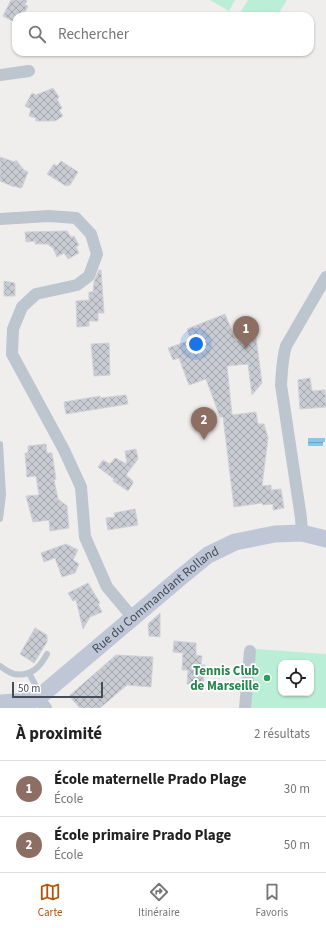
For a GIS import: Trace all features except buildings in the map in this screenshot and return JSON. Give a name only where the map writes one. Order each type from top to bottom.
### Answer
[{"type":"street","points":[[0,75],[29,71]]},
{"type":"street","points":[[0,219],[48,216],[76,218],[91,234],[97,254],[89,276],[77,284],[36,294],[22,307],[13,329],[12,354],[64,450],[81,486],[85,537],[107,587],[133,618]]},
{"type":"street","points":[[302,534],[301,518],[281,385],[282,366],[286,346],[326,277]]},
{"type":"street","name":"Rue du Commandant Rolland","points":[[37,702],[208,555],[235,542],[275,534],[302,534],[326,539]]},
{"type":"street","points":[[245,708],[250,651]]},
{"type":"street","points":[[0,703],[37,702]]},
{"type":"lane","points":[[0,444],[3,495],[0,518]]},
{"type":"lane","points":[[0,666],[14,674],[29,673],[40,666],[47,654]]},
{"type":"lane","points":[[29,673],[37,702]]},
{"type":"green space","points":[[210,0],[235,0],[229,11]]},
{"type":"green space","points":[[248,0],[287,0],[280,12],[240,12]]},
{"type":"green space","name":"Tennis Club de Marseille","points":[[256,649],[326,654],[326,708],[250,708]]},
{"type":"water","points":[[308,438],[325,438],[325,442],[323,442],[323,446],[308,446]]},
{"type":"place","name":"École maternelle Prado Plage","points":[[246,349]]},
{"type":"place","name":"École primaire Prado Plage","points":[[204,440]]},
{"type":"place","name":"Tennis Club de Marseille","points":[[267,678]]}]
